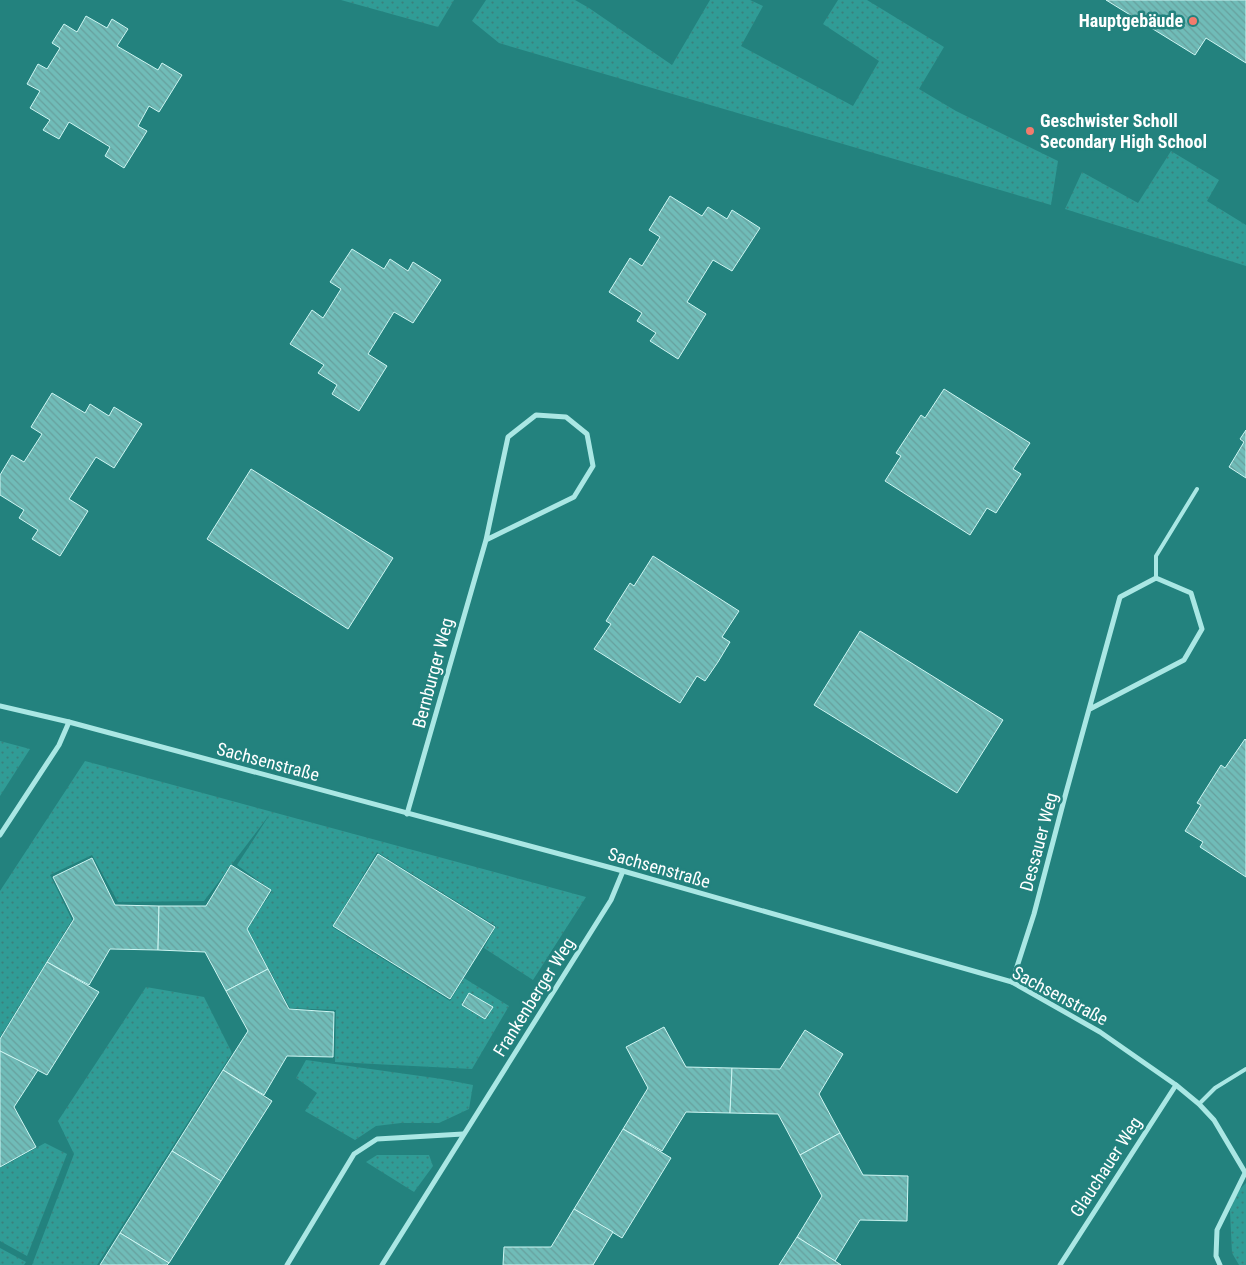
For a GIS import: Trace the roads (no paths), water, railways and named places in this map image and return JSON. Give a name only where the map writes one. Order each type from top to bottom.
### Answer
[{"type":"street","name":"Bernburger Weg","points":[[407,814],[486,540],[508,437],[536,415],[566,416],[587,434],[594,466],[574,497],[486,540]]},
{"type":"street","points":[[1090,709],[1184,660],[1202,629],[1191,593],[1156,578]]},
{"type":"street","name":"Dessauer Weg","points":[[1012,982],[1034,914],[1120,596],[1156,578]]},
{"type":"street","name":"Sachsenstraße","points":[[0,706],[69,722],[622,871],[1012,982],[1100,1032],[1176,1085],[1214,1120],[1245,1173],[1217,1230],[1216,1256],[1220,1265]]},
{"type":"street","points":[[0,835],[58,745],[69,722]]},
{"type":"street","name":"Frankenberger Weg","points":[[382,1265],[611,900],[622,871]]},
{"type":"street","name":"Glauchauer Weg","points":[[1060,1265],[1176,1085]]},
{"type":"street","points":[[286,1265],[354,1154],[377,1139],[463,1134]]},
{"type":"lane","points":[[1156,578],[1156,556],[1197,489]]},
{"type":"lane","points":[[1198,1104],[1215,1088],[1246,1069]]},
{"type":"place","name":"Hauptgebäude","points":[[1193,21]]},
{"type":"place","name":"Geschwister Scholl Secondary High School","points":[[1030,131]]}]
